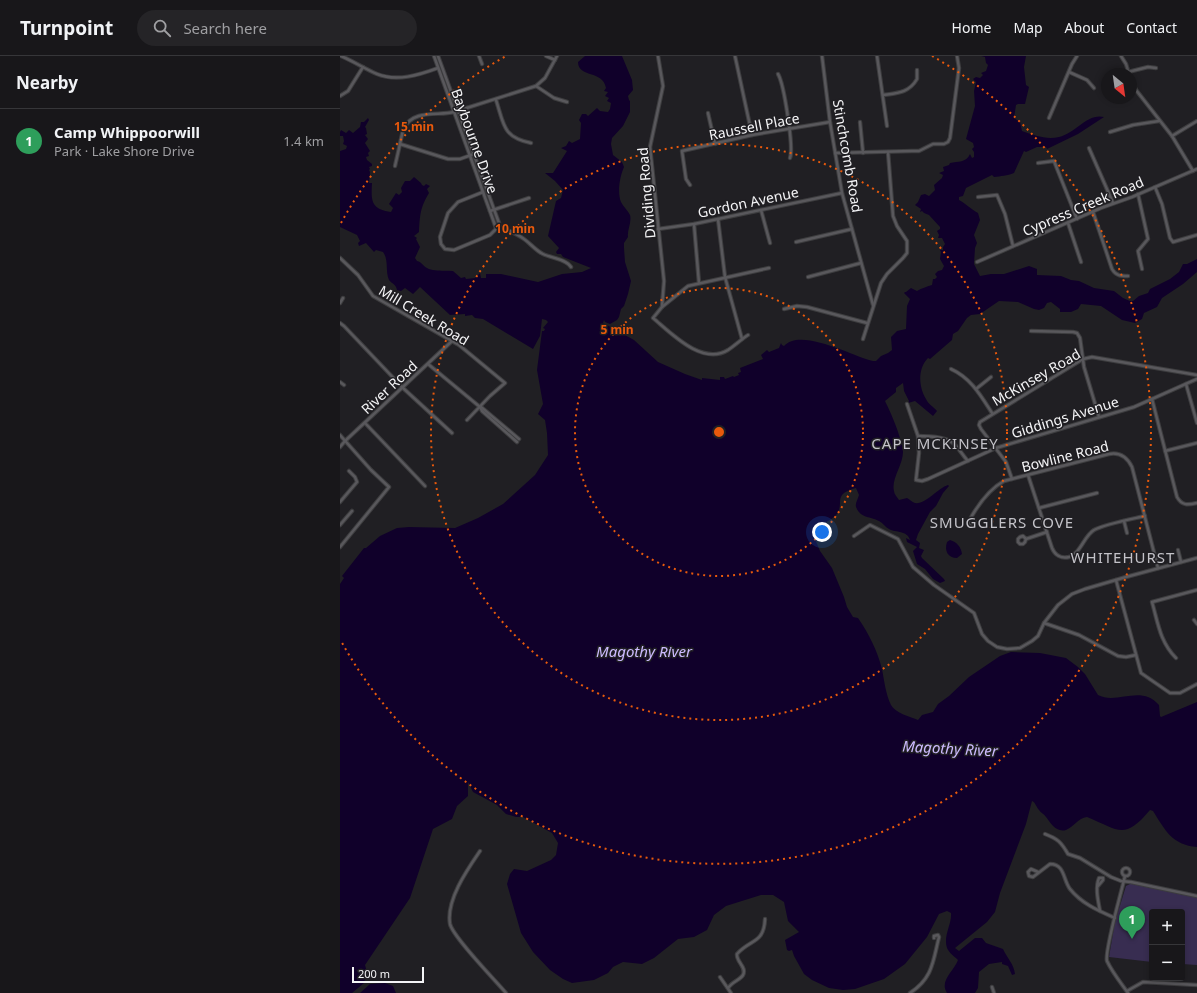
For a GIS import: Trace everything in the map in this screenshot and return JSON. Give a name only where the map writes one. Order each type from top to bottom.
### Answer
[{"type":"street","points":[[341,56],[377,74],[392,78],[416,75],[438,68]]},
{"type":"street","name":"Baybourne Drive","points":[[434,56],[496,229]]},
{"type":"street","name":"Baybourne Drive","points":[[438,56],[499,226]]},
{"type":"street","points":[[479,56],[482,64]]},
{"type":"street","points":[[546,56],[555,60]]},
{"type":"street","points":[[395,166],[404,128],[409,121],[418,116],[432,114],[445,115],[536,86],[545,78],[557,56]]},
{"type":"street","name":"Dividing Road","points":[[658,56],[663,86],[650,147],[664,281],[662,307]]},
{"type":"street","points":[[735,56],[752,135]]},
{"type":"street","name":"Stinchcomb Road","points":[[822,56],[830,122],[842,193],[873,304]]},
{"type":"street","points":[[877,56],[886,126]]},
{"type":"street","points":[[835,153],[919,151],[929,145],[944,144],[948,142],[950,138],[959,68],[957,56]]},
{"type":"street","points":[[1049,118],[1077,56]]},
{"type":"street","points":[[1121,56],[1124,59],[1127,68]]},
{"type":"street","points":[[340,96],[348,91],[363,67]]},
{"type":"street","points":[[1137,70],[1148,67],[1156,68]]},
{"type":"street","points":[[883,95],[904,92],[910,89],[918,80],[917,70]]},
{"type":"street","points":[[1069,72],[1087,80],[1094,88]]},
{"type":"street","points":[[778,74],[782,83],[792,153],[790,158]]},
{"type":"street","points":[[536,86],[554,98],[567,102]]},
{"type":"street","points":[[1137,91],[1172,136],[1193,171]]},
{"type":"street","points":[[496,100],[506,130],[519,141],[531,143]]},
{"type":"street","points":[[708,113],[715,144]]},
{"type":"street","points":[[1110,132],[1132,125],[1159,121]]},
{"type":"street","points":[[1172,136],[1197,121]]},
{"type":"street","name":"Raussell Place","points":[[690,185],[686,179],[682,151],[752,135],[830,122]]},
{"type":"street","points":[[860,122],[863,153]]},
{"type":"street","points":[[400,144],[448,159],[460,159],[474,154]]},
{"type":"street","points":[[1089,148],[1113,203]]},
{"type":"street","points":[[863,339],[873,304],[882,283],[887,274],[904,258],[908,248],[907,241],[897,226],[893,216],[888,152]]},
{"type":"street","points":[[1038,163],[1054,161],[1076,219]]},
{"type":"street","name":"Cypress Creek Road","points":[[977,262],[1113,203],[1156,187],[1197,169]]},
{"type":"street","points":[[1156,187],[1162,204],[1170,238],[1173,242],[1197,235]]},
{"type":"street","points":[[483,192],[458,202],[448,213],[440,238],[442,246],[447,250],[454,250],[490,235],[499,226],[519,235],[532,247],[543,254],[568,263],[571,267]]},
{"type":"street","name":"Gordon Avenue","points":[[658,229],[694,224],[842,193]]},
{"type":"street","points":[[1138,194],[1148,239],[1138,251],[1142,269]]},
{"type":"street","points":[[978,197],[997,195],[1005,214],[1013,246]]},
{"type":"street","points":[[490,211],[529,198]]},
{"type":"street","points":[[761,210],[770,243]]},
{"type":"street","points":[[1093,212],[1112,270],[1121,276],[1128,276]]},
{"type":"street","points":[[718,219],[725,277],[742,339]]},
{"type":"street","points":[[1068,223],[1081,262]]},
{"type":"street","points":[[694,224],[699,283]]},
{"type":"street","points":[[796,242],[852,229]]},
{"type":"street","name":"Mill Creek Road","points":[[340,258],[358,275],[372,296],[452,341],[505,383],[480,407]]},
{"type":"street","points":[[808,277],[861,263]]},
{"type":"street","points":[[748,334],[728,350],[718,354],[705,353],[693,350],[653,318],[662,307],[688,286],[769,268]]},
{"type":"street","points":[[340,303],[343,298]]},
{"type":"street","points":[[784,309],[797,306],[807,307],[868,323]]},
{"type":"street","points":[[340,323],[403,388],[452,433]]},
{"type":"street","points":[[1031,331],[1077,333],[1080,338],[1082,360],[1099,417]]},
{"type":"street","name":"River Road","points":[[340,448],[345,441],[452,341]]},
{"type":"street","name":"McKinsey Road","points":[[996,448],[979,427],[981,420],[1082,360],[1092,358],[1197,375]]},
{"type":"street","points":[[428,364],[480,407],[482,407],[518,440]]},
{"type":"street","points":[[951,369],[962,374],[976,389],[992,413]]},
{"type":"street","points":[[976,389],[991,377]]},
{"type":"street","name":"Giddings Avenue","points":[[918,436],[919,453],[916,480],[922,481],[928,480],[996,448],[1130,408],[1197,380]]},
{"type":"street","points":[[340,382],[344,385]]},
{"type":"street","points":[[1186,384],[1197,423]]},
{"type":"street","points":[[1152,399],[1177,497],[1183,504],[1187,505],[1197,503]]},
{"type":"street","points":[[907,404],[918,436],[927,436],[950,441],[968,461]]},
{"type":"street","points":[[467,420],[480,407]]},
{"type":"street","points":[[365,422],[425,486]]},
{"type":"street","points":[[340,435],[371,470],[389,487],[340,547]]},
{"type":"street","points":[[1165,450],[1197,443]]},
{"type":"street","points":[[996,448],[1008,465],[1012,479]]},
{"type":"street","name":"Bowline Road","points":[[972,519],[973,514],[991,490],[999,484],[1012,479],[1108,454],[1120,454],[1127,459],[1132,466],[1158,568]]},
{"type":"street","points":[[340,502],[356,482],[355,477],[349,471]]},
{"type":"street","points":[[1028,475],[1053,551],[1058,556],[1064,557],[1073,554],[1087,536],[1094,530],[1145,516]]},
{"type":"street","points":[[1039,508],[1097,493]]},
{"type":"street","points":[[340,525],[352,511]]},
{"type":"street","points":[[1124,522],[1127,533]]},
{"type":"street","points":[[854,536],[870,525],[898,539],[913,567],[934,585],[974,612],[984,638],[992,645],[1012,650],[1023,647],[1038,636],[1044,624],[1058,605],[1072,594],[1116,580],[1197,558]]},
{"type":"street","points":[[1026,539],[1047,532]]},
{"type":"street","points":[[1178,550],[1182,562]]},
{"type":"street","points":[[1116,580],[1141,673],[1170,693],[1175,694],[1197,684]]},
{"type":"street","points":[[1176,658],[1169,652],[1163,642],[1152,602],[1197,590]]},
{"type":"street","points":[[1194,620],[1197,624]]},
{"type":"street","points":[[1044,624],[1078,634],[1118,656],[1126,657],[1136,655]]},
{"type":"street","points":[[1045,834],[1058,840],[1068,854],[1080,858],[1111,877],[1124,882],[1131,882],[1197,896]]},
{"type":"street","points":[[480,851],[455,894],[450,912],[450,923],[452,930],[506,993]]},
{"type":"street","points":[[1038,872],[1050,864],[1059,867],[1064,872],[1067,884],[1087,904],[1100,912],[1115,918]]},
{"type":"street","points":[[1125,876],[1107,958],[1109,965],[1127,992],[1143,982],[1197,985]]},
{"type":"street","points":[[1098,886],[1097,892],[1100,912]]},
{"type":"street","points":[[728,988],[730,984],[744,974],[743,967],[738,960],[737,954],[762,934],[765,928],[765,919]]},
{"type":"street","points":[[910,993],[920,987],[929,974],[934,961],[939,937],[938,935],[934,936],[934,938]]},
{"type":"street","points":[[720,977],[731,993]]},
{"type":"street","points":[[992,987],[994,993]]},
{"type":"shaded area","points":[[1132,883],[1197,897],[1197,965],[1185,964],[1185,909],[1149,909],[1149,962],[1109,957],[1115,922],[1126,886]]},
{"type":"water","name":"Magothy River","points":[[585,56],[622,56],[632,80],[633,90],[628,96],[630,101],[630,112],[623,126],[612,138],[611,144],[613,155],[622,162],[624,167],[620,179],[619,194],[621,202],[630,215],[628,237],[624,243],[624,248],[625,262],[631,281],[624,306],[621,309],[617,320],[610,324],[604,320],[603,323],[634,340],[658,362],[702,380],[702,378],[720,380],[720,377],[724,377],[725,379],[739,375],[738,373],[741,372],[740,368],[763,359],[761,355],[767,350],[769,352],[779,348],[781,343],[784,346],[792,341],[815,341],[873,361],[876,361],[881,356],[892,350],[891,337],[897,331],[906,329],[907,306],[910,299],[904,293],[911,288],[917,291],[932,285],[933,279],[937,277],[935,274],[942,270],[944,266],[940,259],[940,250],[943,250],[945,244],[942,238],[938,238],[939,235],[937,231],[940,227],[929,215],[922,211],[920,212],[921,209],[915,205],[921,195],[925,194],[929,196],[935,190],[934,185],[942,178],[943,175],[939,173],[944,171],[943,167],[949,165],[950,163],[962,161],[970,154],[972,158],[974,157],[974,152],[972,149],[974,147],[973,143],[966,139],[975,106],[974,91],[976,82],[973,79],[976,77],[980,78],[983,75],[981,73],[986,71],[988,65],[985,57],[981,56],[1026,56],[1024,67],[1026,85],[1029,87],[1025,104],[1016,105],[1014,118],[1020,122],[1022,131],[1054,138],[1071,132],[1092,118],[1104,117],[1078,134],[1047,149],[1046,147],[1037,147],[1026,152],[1024,151],[1014,173],[994,177],[992,175],[966,188],[963,196],[959,197],[959,200],[978,213],[980,220],[974,235],[977,243],[975,248],[974,264],[980,276],[1004,274],[1029,266],[1037,269],[1037,275],[1061,276],[1079,281],[1094,288],[1114,291],[1123,298],[1133,301],[1139,296],[1148,293],[1150,289],[1170,279],[1179,272],[1183,264],[1187,264],[1197,259],[1197,272],[1183,284],[1162,298],[1157,307],[1144,313],[1142,319],[1135,323],[1122,320],[1101,306],[1081,304],[1078,309],[1071,312],[1060,312],[1060,309],[1051,302],[1047,303],[1044,308],[1039,310],[1018,302],[999,301],[980,314],[971,315],[967,318],[958,331],[953,334],[952,340],[930,359],[928,358],[924,362],[920,378],[922,390],[927,401],[937,411],[933,416],[915,401],[908,403],[909,401],[904,391],[903,383],[896,388],[896,392],[885,401],[898,433],[903,452],[894,482],[894,493],[899,500],[907,498],[914,503],[919,503],[944,487],[949,486],[943,493],[936,506],[930,512],[916,540],[920,543],[919,548],[924,550],[921,556],[922,558],[945,581],[940,583],[933,579],[925,569],[917,564],[913,551],[917,547],[907,542],[906,538],[910,540],[909,537],[904,533],[889,529],[876,519],[860,514],[856,507],[856,502],[859,495],[856,488],[843,494],[840,500],[840,508],[838,512],[815,532],[815,539],[820,551],[832,568],[847,607],[853,617],[858,618],[875,649],[882,669],[889,701],[893,708],[903,714],[918,720],[922,715],[933,712],[938,704],[969,677],[1000,656],[1011,652],[1040,653],[1066,658],[1085,674],[1098,695],[1113,698],[1137,695],[1145,696],[1152,699],[1159,705],[1161,717],[1197,702],[1197,847],[1188,846],[1175,840],[1153,811],[1150,810],[1134,826],[1127,829],[1114,829],[1087,817],[1081,819],[1069,829],[1062,831],[1056,829],[1032,801],[1026,824],[1000,893],[995,912],[987,922],[955,948],[959,951],[975,938],[982,938],[986,943],[1003,949],[1012,964],[1015,974],[1012,975],[1008,966],[1002,964],[1002,962],[989,964],[979,972],[978,988],[975,993],[947,993],[945,989],[946,980],[958,960],[947,948],[946,944],[951,917],[951,913],[947,911],[939,914],[927,937],[905,964],[884,979],[855,989],[843,990],[829,988],[812,980],[804,974],[792,950],[787,950],[785,940],[799,932],[788,921],[784,902],[773,895],[761,895],[726,906],[714,915],[707,930],[694,937],[678,939],[654,958],[642,964],[623,962],[613,967],[608,973],[594,980],[572,983],[550,970],[533,952],[521,933],[507,884],[510,874],[514,869],[527,871],[551,860],[556,855],[558,843],[552,833],[523,817],[516,817],[506,814],[497,805],[473,792],[468,782],[468,796],[457,806],[452,819],[433,829],[410,898],[365,965],[367,972],[364,983],[352,993],[340,993],[340,584],[344,578],[342,576],[364,548],[380,536],[397,528],[455,528],[478,518],[503,504],[535,475],[548,455],[545,420],[538,414],[543,404],[537,370],[542,331],[544,331],[545,329],[543,328],[548,322],[542,319],[540,336],[533,349],[483,319],[475,318],[472,315],[465,316],[465,314],[450,315],[420,287],[413,294],[405,288],[401,291],[397,290],[395,285],[389,280],[386,258],[383,252],[376,250],[374,252],[366,243],[359,246],[358,243],[360,241],[357,235],[340,227],[340,151],[346,149],[347,146],[343,144],[343,136],[340,136],[340,132],[341,130],[346,133],[349,130],[353,133],[360,127],[361,122],[364,122],[368,118],[369,120],[365,127],[367,134],[365,135],[368,139],[365,143],[370,151],[368,153],[369,156],[366,157],[367,160],[372,164],[372,166],[369,167],[369,183],[372,183],[372,199],[379,209],[391,212],[393,208],[389,204],[396,193],[399,195],[402,192],[401,188],[405,181],[410,181],[414,177],[422,185],[424,186],[426,184],[430,186],[427,189],[429,193],[421,212],[419,232],[414,236],[417,238],[416,239],[420,247],[415,258],[427,268],[453,271],[461,278],[465,277],[466,279],[475,278],[480,273],[481,278],[486,278],[486,274],[501,274],[538,282],[562,274],[582,272],[591,268],[563,257],[561,254],[557,254],[556,252],[559,248],[548,236],[556,201],[561,198],[563,190],[545,173],[553,173],[567,151],[561,148],[566,146],[569,141],[572,143],[580,139],[581,123],[579,120],[582,114],[586,114],[588,116],[597,108],[600,111],[608,112],[610,109],[611,103],[607,101],[609,98],[605,96],[608,92],[604,91],[606,88],[604,82],[596,76],[586,73],[579,67],[578,62]]},
{"type":"water","points":[[950,540],[957,543],[961,549],[962,554],[957,558],[951,557],[946,551],[947,542]]},
{"type":"water","points":[[385,983],[393,986],[396,993],[360,993],[370,984]]},
{"type":"place","name":"Camp Whippoorwill","points":[[1132,939]]},
{"type":"district","name":"CAPE MCKINSEY","points":[[935,443]]},
{"type":"district","name":"SMUGGLERS COVE","points":[[1002,522]]},
{"type":"district","name":"WHITEHURST","points":[[1123,557]]}]
